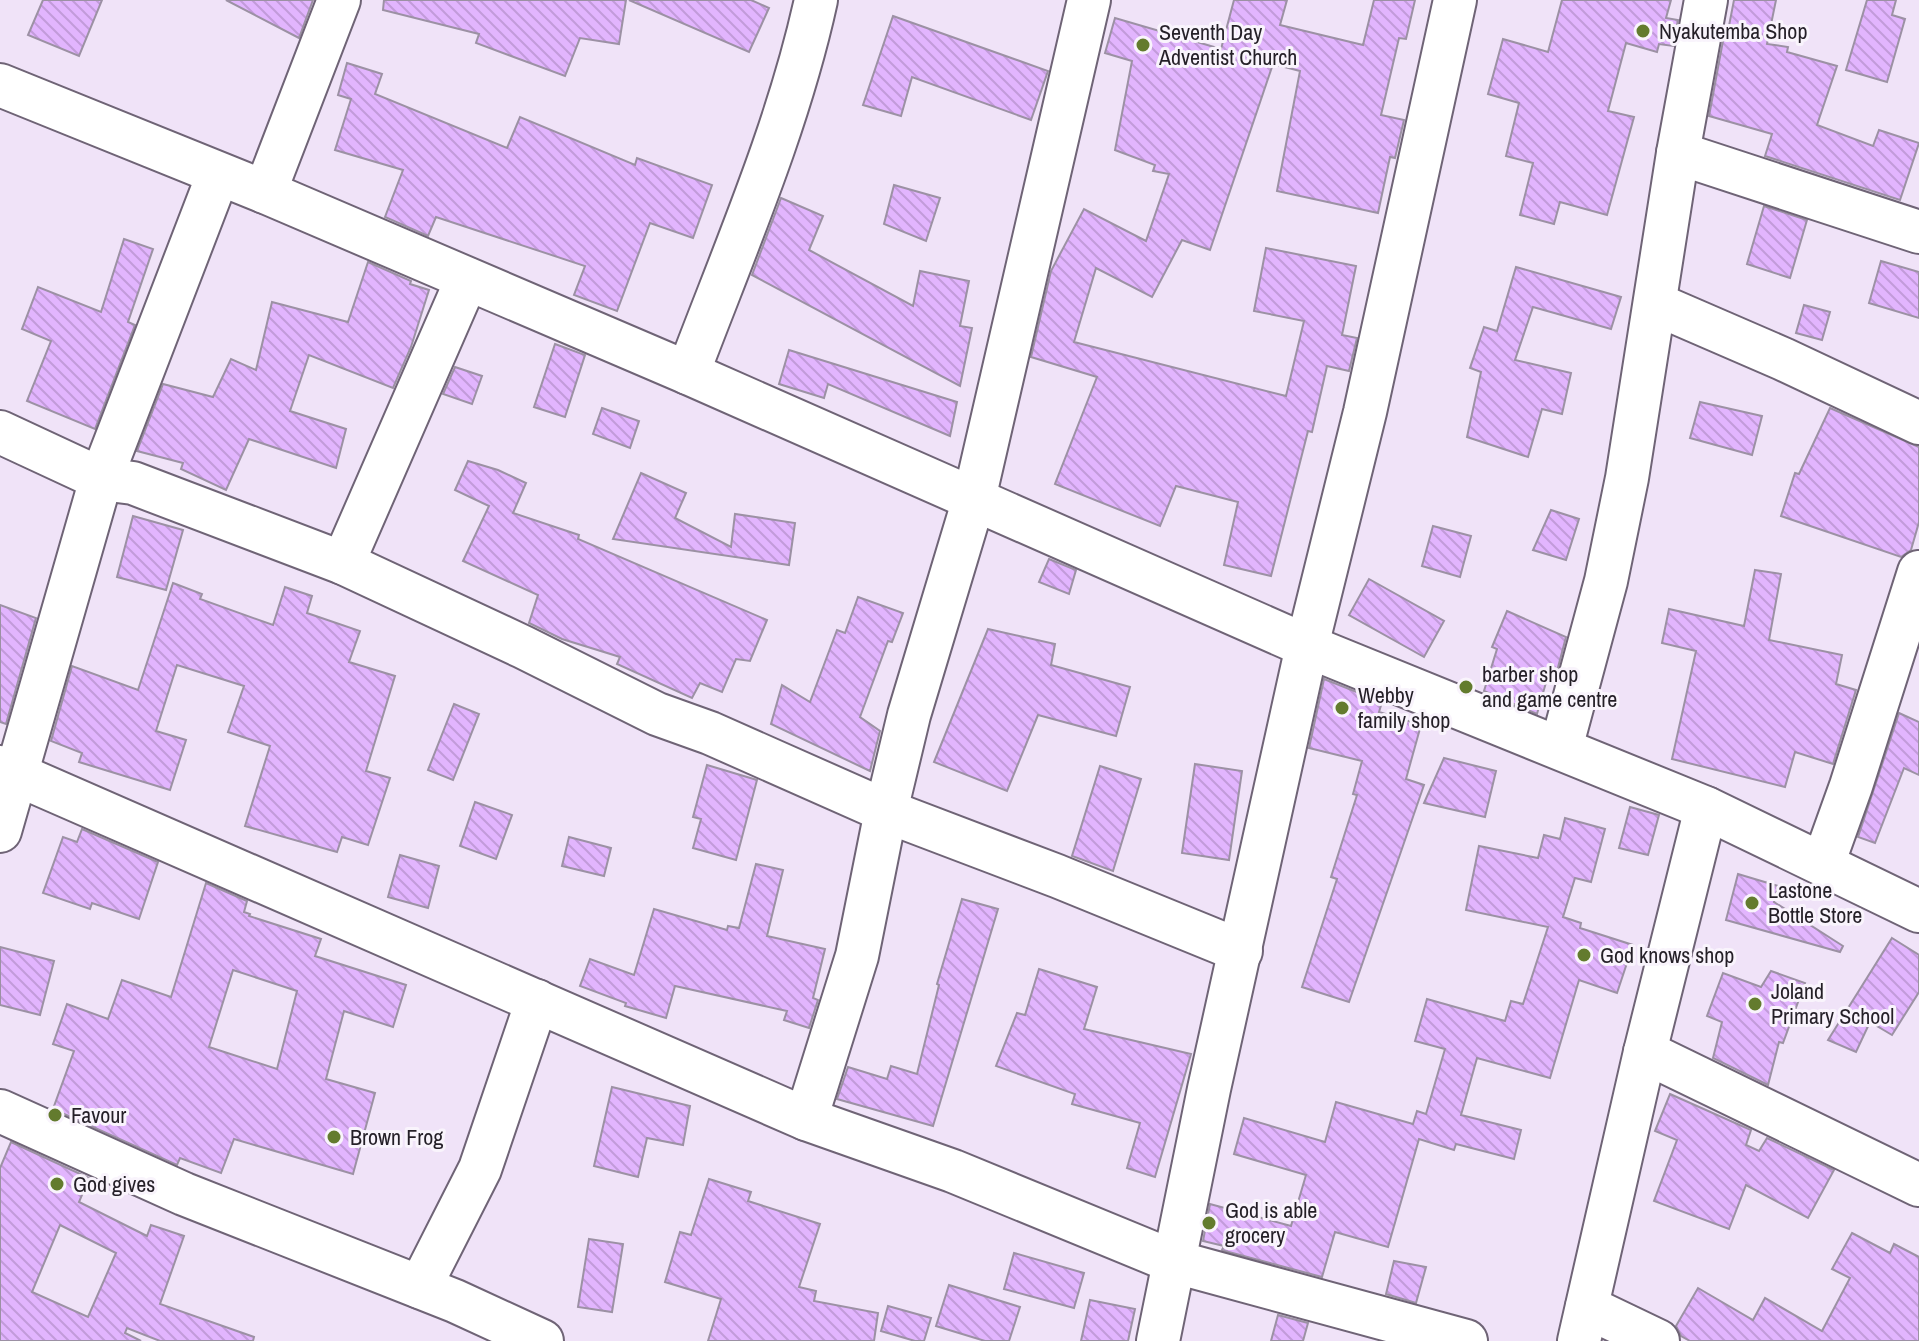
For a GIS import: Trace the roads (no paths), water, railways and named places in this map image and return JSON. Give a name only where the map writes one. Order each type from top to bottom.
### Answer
[{"type":"street","points":[[265,192],[339,0]]},
{"type":"street","points":[[688,373],[782,121],[806,46],[816,0]]},
{"type":"street","points":[[806,1119],[857,956],[909,715],[974,499],[1089,0]]},
{"type":"street","points":[[1158,1341],[1172,1261],[1307,646],[1365,412],[1455,0]]},
{"type":"street","points":[[1561,748],[1606,581],[1627,478],[1678,153],[1706,0]]},
{"type":"street","points":[[0,85],[265,192],[688,373],[1307,646],[1706,808],[1919,911]]},
{"type":"street","points":[[1678,153],[1919,232]]},
{"type":"street","points":[[0,831],[9,771],[101,479],[218,175]]},
{"type":"street","points":[[343,563],[467,279]]},
{"type":"street","points":[[1656,304],[1919,423]]},
{"type":"street","points":[[0,432],[101,479],[133,483],[343,563],[657,714],[710,733],[886,811],[1241,951]]},
{"type":"street","points":[[1823,864],[1919,572]]},
{"type":"street","points":[[9,771],[806,1119],[953,1171],[1172,1261],[1466,1341]]},
{"type":"street","points":[[1658,1341],[1583,1324],[1645,1052],[1706,808]]},
{"type":"street","points":[[420,1287],[480,1169],[537,1001]]},
{"type":"street","points":[[1645,1052],[1919,1185]]},
{"type":"street","points":[[0,1111],[184,1194],[420,1287],[542,1341]]},
{"type":"place","name":"Nyakutemba Shop","points":[[1643,31]]},
{"type":"place","name":"Seventh Day Adventist Church","points":[[1143,45]]},
{"type":"place","name":"barber shop and game centre","points":[[1466,687]]},
{"type":"place","name":"Webby family shop","points":[[1342,708]]},
{"type":"place","name":"Lastone Bottle Store","points":[[1752,903]]},
{"type":"place","name":"God knows shop","points":[[1584,955]]},
{"type":"place","name":"Joland Primary School","points":[[1755,1004]]},
{"type":"place","name":"Favour","points":[[55,1115]]},
{"type":"place","name":"Brown Frog","points":[[334,1137]]},
{"type":"place","name":"God gives","points":[[57,1184]]},
{"type":"place","name":"God is able grocery","points":[[1209,1223]]}]
